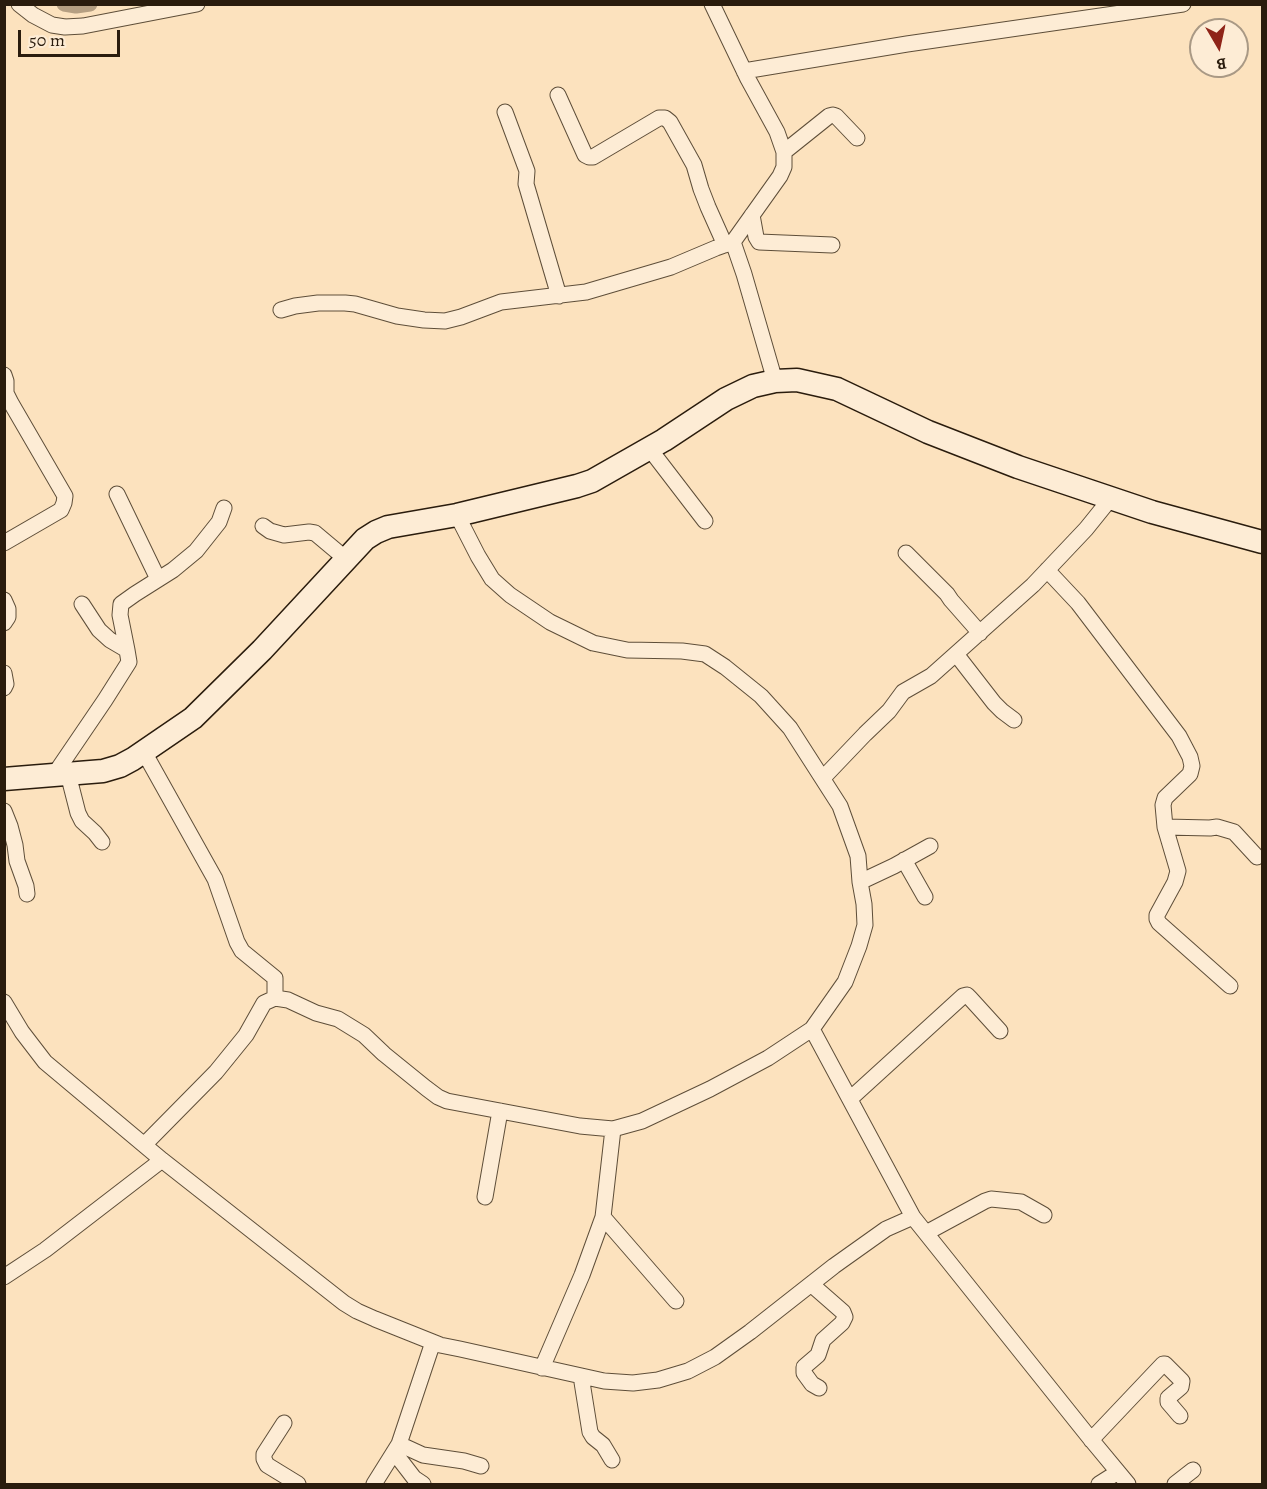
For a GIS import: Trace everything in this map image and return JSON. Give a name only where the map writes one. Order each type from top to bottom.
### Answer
[{"type":"street","points":[[19,4],[52,25],[65,27],[83,26],[197,4]]},
{"type":"street","points":[[281,310],[318,303],[345,303],[397,316],[445,321],[501,302],[586,292],[671,267],[729,244],[780,176],[784,167],[784,152],[777,132],[744,71],[712,4]]},
{"type":"street","points":[[744,71],[907,44],[1183,4]]},
{"type":"street","points":[[558,95],[585,155],[589,157],[593,157],[658,118],[666,118],[670,122],[694,165],[705,200],[744,274],[775,381]]},
{"type":"street","points":[[505,111],[527,171],[526,184],[559,296]]},
{"type":"street","points":[[784,152],[833,115],[857,138]]},
{"type":"street","points":[[752,215],[759,242],[832,245]]},
{"type":"street","points":[[4,375],[6,393],[10,403],[65,496],[60,510],[4,543]]},
{"type":"street","points":[[4,779],[103,771],[120,766],[144,752],[193,718],[262,650],[365,539],[376,532],[388,527],[457,515],[592,481],[664,440],[726,399],[753,386],[775,381],[797,380],[837,389],[928,432],[1018,467],[1152,512],[1263,542]]},
{"type":"street","points":[[649,448],[705,521]]},
{"type":"street","points":[[117,494],[158,579]]},
{"type":"street","points":[[823,778],[889,711],[903,692],[931,676],[1033,585],[1086,529],[1111,498]]},
{"type":"street","points":[[61,774],[129,662],[120,615],[121,604],[173,570],[196,551],[219,522],[224,508]]},
{"type":"street","points":[[144,1145],[216,1072],[246,1035],[264,1003],[275,999],[288,1000],[316,1013],[338,1019],[364,1035],[438,1097],[447,1101],[580,1126],[613,1129],[642,1121],[768,1058],[812,1029],[845,982],[865,925],[858,856],[840,806],[790,728],[761,696],[705,654],[682,651],[627,650],[593,644],[550,622],[510,595],[492,579],[457,515]]},
{"type":"street","points":[[263,526],[270,531],[284,535],[315,533],[346,559]]},
{"type":"street","points":[[906,554],[947,594],[980,633]]},
{"type":"street","points":[[1047,570],[1078,603],[1179,736],[1190,757],[1192,766],[1190,774],[1165,798],[1163,805],[1165,827],[1178,871],[1157,919],[1230,986]]},
{"type":"street","points":[[4,600],[8,609],[8,617],[4,622]]},
{"type":"street","points":[[82,604],[99,630],[110,640],[128,650]]},
{"type":"street","points":[[956,654],[994,703],[1014,720]]},
{"type":"street","points":[[4,673],[6,684],[4,688]]},
{"type":"street","points":[[144,752],[215,879],[242,951],[275,978],[275,999]]},
{"type":"street","points":[[61,774],[82,821],[95,832],[102,842]]},
{"type":"street","points":[[4,811],[27,894]]},
{"type":"street","points":[[1165,827],[1217,827],[1234,832],[1257,857]]},
{"type":"street","points":[[860,882],[930,846]]},
{"type":"street","points":[[904,860],[925,897]]},
{"type":"street","points":[[850,1100],[963,996],[967,995],[1000,1031]]},
{"type":"street","points":[[4,1002],[22,1032],[45,1062],[162,1160],[344,1303],[375,1319],[459,1350],[604,1381],[633,1383],[658,1380],[688,1371],[715,1357],[886,1229],[913,1217]]},
{"type":"street","points":[[812,1029],[913,1217],[1128,1485]]},
{"type":"street","points":[[485,1197],[500,1112]]},
{"type":"street","points":[[542,1368],[582,1275],[603,1217],[613,1129]]},
{"type":"street","points":[[4,1277],[45,1250],[162,1160]]},
{"type":"street","points":[[926,1233],[991,1199],[1021,1202],[1044,1215]]},
{"type":"street","points":[[603,1217],[676,1301]]},
{"type":"street","points":[[811,1284],[843,1312],[845,1317],[842,1323],[823,1340],[818,1356],[804,1367],[804,1373],[812,1384],[819,1388]]},
{"type":"street","points":[[374,1485],[397,1448],[433,1342]]},
{"type":"street","points":[[1088,1437],[1163,1364],[1182,1381],[1181,1387],[1168,1398],[1168,1402],[1180,1416]]},
{"type":"street","points":[[581,1376],[590,1432],[603,1445],[612,1460]]},
{"type":"street","points":[[284,1423],[264,1454],[264,1459],[267,1465],[298,1485]]},
{"type":"street","points":[[397,1448],[481,1466]]},
{"type":"street","points":[[397,1448],[414,1478],[423,1485]]},
{"type":"street","points":[[1175,1485],[1193,1470]]},
{"type":"street","points":[[1099,1485],[1118,1472]]},
{"type":"waterway","points":[[64,4],[76,6],[90,4]]}]
